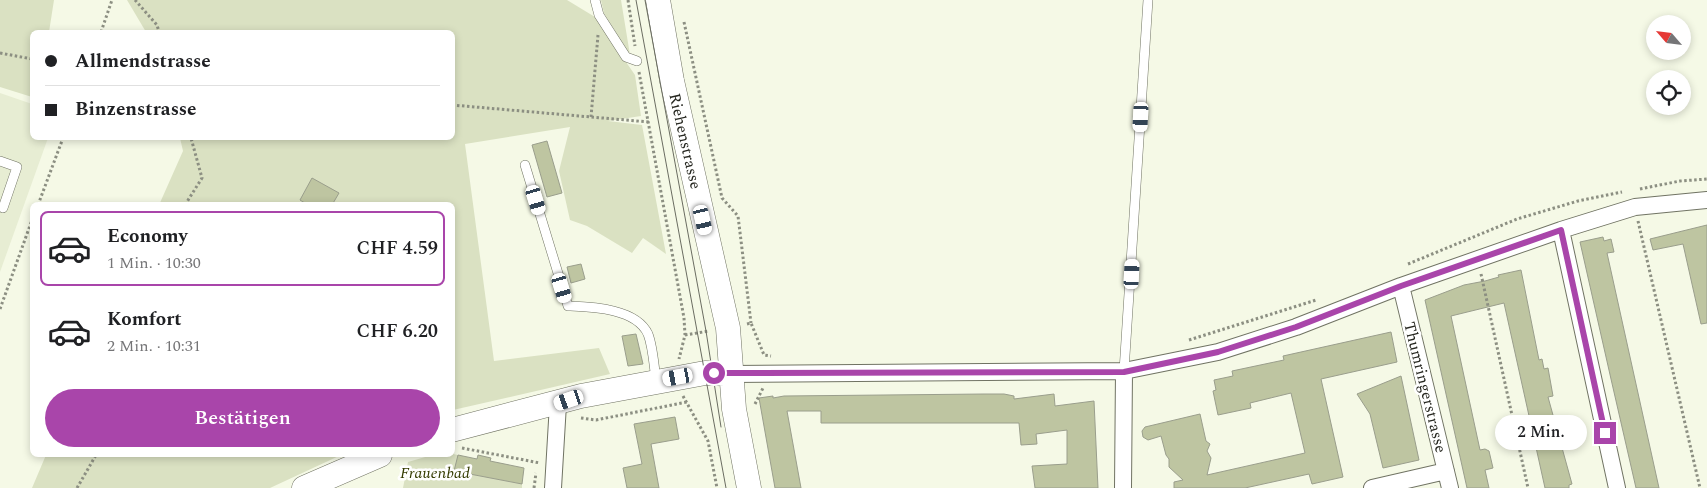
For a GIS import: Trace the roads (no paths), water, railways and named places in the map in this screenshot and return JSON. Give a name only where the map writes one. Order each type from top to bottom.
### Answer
[{"type":"main road","name":"Riehenstrasse","points":[[658,0],[672,81],[728,328],[734,409],[749,488]]},
{"type":"main road","points":[[455,429],[558,408],[581,396],[704,373],[731,374]]},
{"type":"main road","points":[[304,488],[375,457]]},
{"type":"street","points":[[731,374],[1124,372],[1218,352],[1296,327],[1401,286],[1561,230],[1635,207],[1707,200]]},
{"type":"street","points":[[1561,230],[1617,488]]},
{"type":"street","name":"Thumringerstrasse","points":[[1401,286],[1450,488]]},
{"type":"street","points":[[1123,488],[1124,372]]},
{"type":"street","points":[[553,488],[558,408]]},
{"type":"street","points":[[1372,488],[1446,471]]},
{"type":"lane","points":[[595,0],[599,15],[626,57],[637,61]]},
{"type":"lane","points":[[1124,372],[1148,0]]},
{"type":"lane","points":[[0,161],[17,167],[2,208]]},
{"type":"lane","points":[[525,165],[568,306],[607,308],[636,321],[648,334],[657,381]]},
{"type":"tram line","points":[[636,0],[726,488]]},
{"type":"tram line","points":[[645,0],[706,331],[721,427]]},
{"type":"park label","name":"Frauenbad","points":[[435,472]]}]
